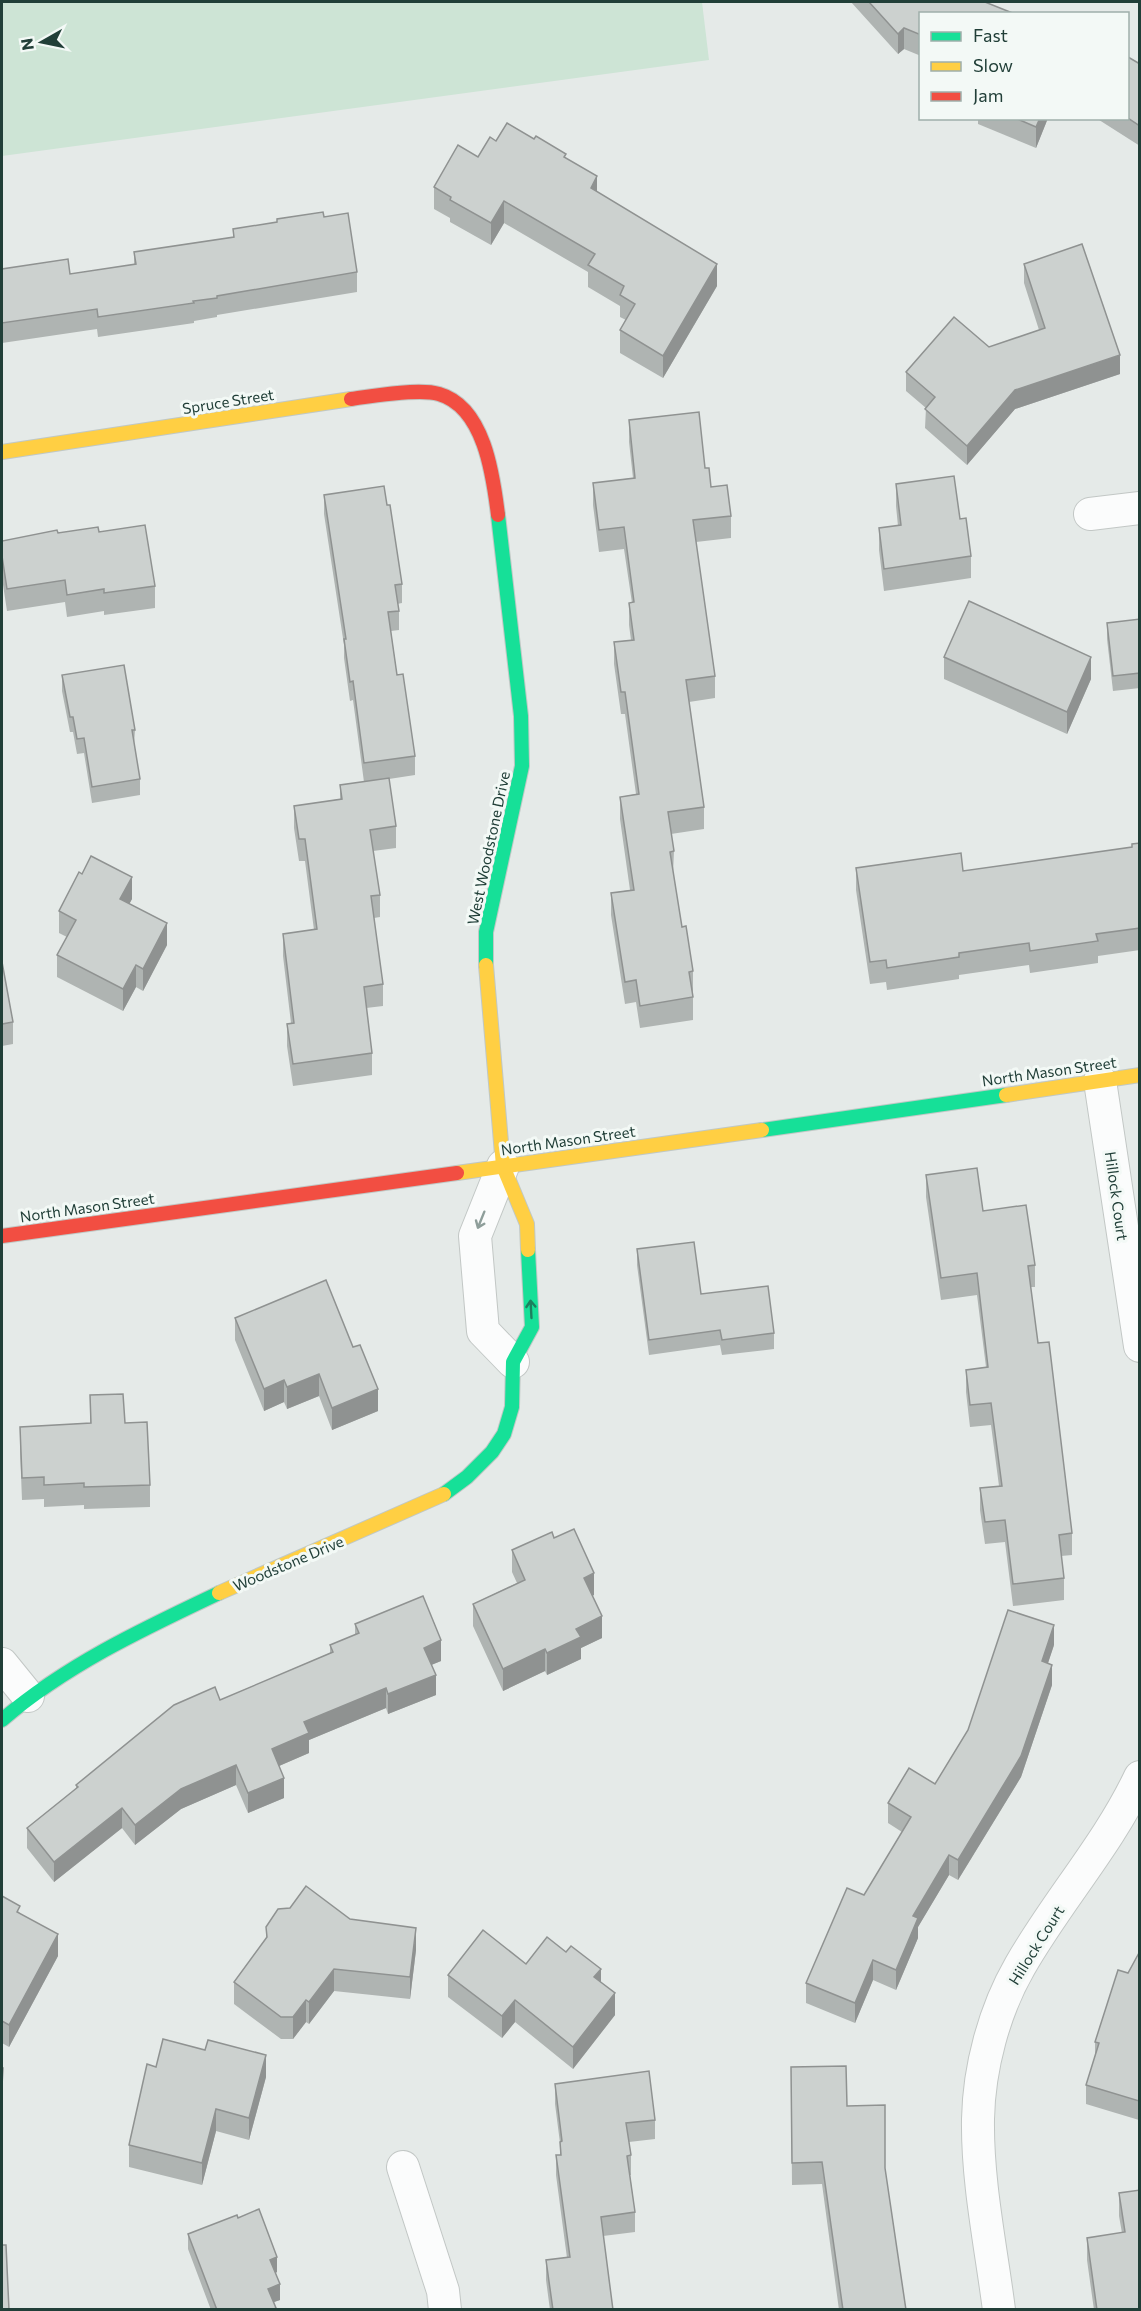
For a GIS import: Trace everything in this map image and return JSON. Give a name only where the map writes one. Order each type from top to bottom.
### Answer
[{"type":"street","name":"Spruce Street","points":[[2,452],[372,396],[437,393],[459,403]]},
{"type":"street","name":"West Woodstone Drive","points":[[459,403],[477,426],[494,485],[521,716],[522,766],[486,932],[486,979],[503,1166]]},
{"type":"street","points":[[1090,514],[1140,508]]},
{"type":"street","name":"North Mason Street","points":[[2,1236],[1140,1074]]},
{"type":"street","name":"Hillock Court","points":[[1100,1081],[1140,1346]]},
{"type":"street","points":[[503,1166],[475,1236],[483,1331],[513,1362]]},
{"type":"street","name":"Woodstone Drive","points":[[2,1720],[28,1696],[81,1662],[205,1599],[439,1498],[467,1477],[492,1452],[504,1434],[512,1407],[513,1362],[532,1327],[527,1224],[503,1166]]},
{"type":"street","points":[[2,1664],[28,1696]]},
{"type":"street","name":"Hillock Court","points":[[999,2310],[980,2167],[978,2118],[983,2074],[991,2038],[1003,2001],[1020,1966],[1125,1809],[1140,1777]]},
{"type":"street","points":[[403,2167],[443,2291],[446,2310]]},
{"type":"green space","points":[[2,2],[702,2],[709,60],[2,156]]},
{"type":"building","points":[[869,2],[985,2],[1010,12],[919,12],[919,34],[904,28],[898,34]]},
{"type":"building","points":[[1129,58],[1140,64],[1140,126],[1129,119]]},
{"type":"building","points":[[1020,120],[1039,120],[1036,127]]},
{"type":"building","points":[[507,123],[534,139],[536,136],[566,154],[564,157],[597,176],[591,188],[717,264],[663,356],[620,330],[635,304],[620,295],[624,286],[588,265],[595,254],[504,201],[491,223],[450,200],[451,197],[434,187],[458,145],[478,157],[490,137],[496,141]]},
{"type":"building","points":[[323,212],[324,217],[348,213],[357,272],[217,296],[217,298],[193,301],[194,303],[98,317],[97,309],[2,323],[2,269],[68,259],[70,274],[136,264],[134,252],[234,237],[233,229]]},
{"type":"building","points":[[1082,244],[1120,355],[1015,390],[967,446],[925,409],[935,397],[906,372],[954,317],[989,347],[1045,328],[1024,264]]},
{"type":"building","points":[[699,412],[705,468],[709,468],[711,487],[727,485],[731,516],[693,520],[715,676],[686,680],[704,807],[668,812],[674,851],[670,852],[682,927],[686,926],[693,971],[689,972],[693,997],[640,1006],[636,980],[625,982],[611,893],[634,890],[620,797],[639,794],[625,692],[621,692],[614,642],[634,640],[629,603],[634,602],[624,527],[599,530],[593,483],[635,478],[629,420]]},
{"type":"building","points":[[954,476],[960,519],[966,518],[971,556],[884,569],[879,528],[901,525],[896,484]]},
{"type":"building","points":[[384,486],[387,505],[390,505],[402,584],[395,585],[399,611],[388,612],[397,675],[403,674],[415,756],[364,763],[353,681],[350,682],[344,639],[346,639],[324,495]]},
{"type":"building","points":[[145,525],[155,586],[104,593],[104,589],[67,595],[65,580],[7,589],[2,541],[57,530],[58,533],[98,527],[99,532]]},
{"type":"building","points":[[969,601],[1091,657],[1067,712],[944,657]]},
{"type":"building","points":[[1140,619],[1140,673],[1113,676],[1107,623]]},
{"type":"building","points":[[124,665],[135,730],[132,730],[140,779],[92,787],[84,738],[77,739],[62,675]]},
{"type":"building","points":[[389,778],[396,826],[370,830],[380,895],[371,896],[383,984],[364,987],[372,1053],[293,1064],[287,1024],[294,1023],[283,934],[317,929],[305,839],[299,839],[294,806],[342,799],[340,785]]},
{"type":"building","points":[[1140,843],[1140,928],[1096,934],[1098,941],[1030,951],[1029,943],[959,953],[959,957],[887,968],[886,960],[870,962],[856,868],[961,853],[963,871],[1132,847],[1132,844]]},
{"type":"building","points":[[91,856],[132,877],[120,899],[167,923],[143,969],[136,965],[123,989],[57,955],[76,920],[59,911],[79,872],[82,874]]},
{"type":"building","points":[[2,962],[13,1022],[2,1024]]},
{"type":"building","points":[[977,1168],[983,1211],[1026,1205],[1035,1265],[1028,1266],[1038,1343],[1049,1342],[1072,1533],[1059,1535],[1064,1578],[1013,1584],[1005,1520],[985,1522],[980,1488],[1002,1486],[991,1403],[970,1405],[966,1370],[988,1367],[977,1273],[941,1278],[926,1175]]},
{"type":"building","points":[[694,1242],[701,1294],[768,1286],[774,1333],[722,1340],[720,1330],[649,1340],[637,1249]]},
{"type":"building","points":[[326,1280],[353,1347],[360,1345],[378,1389],[332,1408],[319,1374],[287,1387],[284,1380],[264,1389],[235,1318]]},
{"type":"building","points":[[123,1394],[125,1423],[147,1422],[150,1485],[84,1487],[84,1483],[44,1485],[44,1477],[22,1478],[20,1427],[91,1423],[90,1395]]},
{"type":"building","points":[[574,1529],[594,1573],[584,1578],[602,1616],[576,1629],[581,1637],[547,1653],[545,1649],[503,1669],[473,1604],[525,1580],[512,1550],[552,1532],[554,1538]]},
{"type":"building","points":[[423,1596],[441,1640],[424,1648],[436,1675],[388,1694],[386,1688],[304,1722],[309,1733],[272,1749],[284,1778],[248,1793],[236,1765],[181,1789],[135,1825],[122,1808],[54,1862],[27,1828],[174,1705],[215,1687],[220,1700],[333,1652],[330,1645],[359,1633],[355,1624]]},
{"type":"building","points":[[1008,1610],[1054,1625],[1042,1661],[1052,1665],[1021,1756],[958,1860],[949,1855],[913,1916],[918,1918],[896,1970],[873,1960],[855,2003],[806,1983],[847,1888],[864,1895],[911,1817],[888,1803],[909,1768],[935,1784],[968,1730]]},
{"type":"building","points":[[306,1886],[350,1919],[416,1928],[410,1977],[334,1969],[309,2002],[306,2000],[293,2017],[281,2017],[234,1982],[267,1937],[266,1927],[278,1909],[290,1908]]},
{"type":"building","points":[[2,1896],[20,1906],[17,1912],[58,1934],[9,2025],[2,2021]]},
{"type":"building","points":[[483,1930],[526,1964],[547,1937],[566,1952],[571,1946],[601,1969],[594,1977],[615,1993],[573,2047],[515,2000],[502,2016],[448,1975]]},
{"type":"building","points":[[1140,1951],[1139,2101],[1086,2085],[1099,2043],[1095,2042],[1118,1970],[1128,1973]]},
{"type":"building","points":[[163,2039],[205,2050],[208,2040],[266,2055],[249,2118],[216,2109],[202,2163],[129,2145],[147,2064],[156,2067]]},
{"type":"building","points":[[846,2066],[847,2106],[885,2105],[885,2168],[906,2310],[843,2310],[822,2162],[792,2163],[791,2067]]},
{"type":"building","points":[[649,2071],[655,2120],[626,2123],[631,2155],[627,2156],[635,2212],[601,2217],[613,2310],[553,2310],[546,2260],[570,2257],[556,2155],[561,2155],[560,2142],[562,2141],[555,2084]]},
{"type":"building","points":[[1140,2190],[1140,2310],[1097,2310],[1087,2238],[1125,2232],[1119,2193]]},
{"type":"building","points":[[259,2209],[277,2257],[270,2260],[280,2284],[268,2289],[276,2308],[272,2310],[217,2310],[188,2234]]},
{"type":"building","points":[[2,2245],[6,2245],[9,2310],[2,2310]]},
{"type":"traffic: fast","points":[[486,965],[486,932],[522,766],[521,716],[498,515]]},
{"type":"traffic: fast","points":[[762,1130],[1006,1095]]},
{"type":"traffic: fast","points":[[444,1494],[467,1477],[492,1452],[504,1434],[512,1407],[513,1362],[532,1327],[528,1250]]},
{"type":"traffic: fast","points":[[2,1720],[52,1682],[106,1649],[219,1593]]},
{"type":"traffic: slow","points":[[2,452],[351,399]]},
{"type":"traffic: slow","points":[[486,965],[503,1166],[527,1224],[528,1250]]},
{"type":"traffic: slow","points":[[1006,1095],[1140,1075]]},
{"type":"traffic: slow","points":[[457,1173],[762,1130]]},
{"type":"traffic: slow","points":[[219,1593],[444,1494]]},
{"type":"traffic: jam","points":[[351,399],[395,393],[430,392],[454,401],[476,427],[484,444],[498,515]]},
{"type":"traffic: jam","points":[[2,1236],[457,1173]]}]
